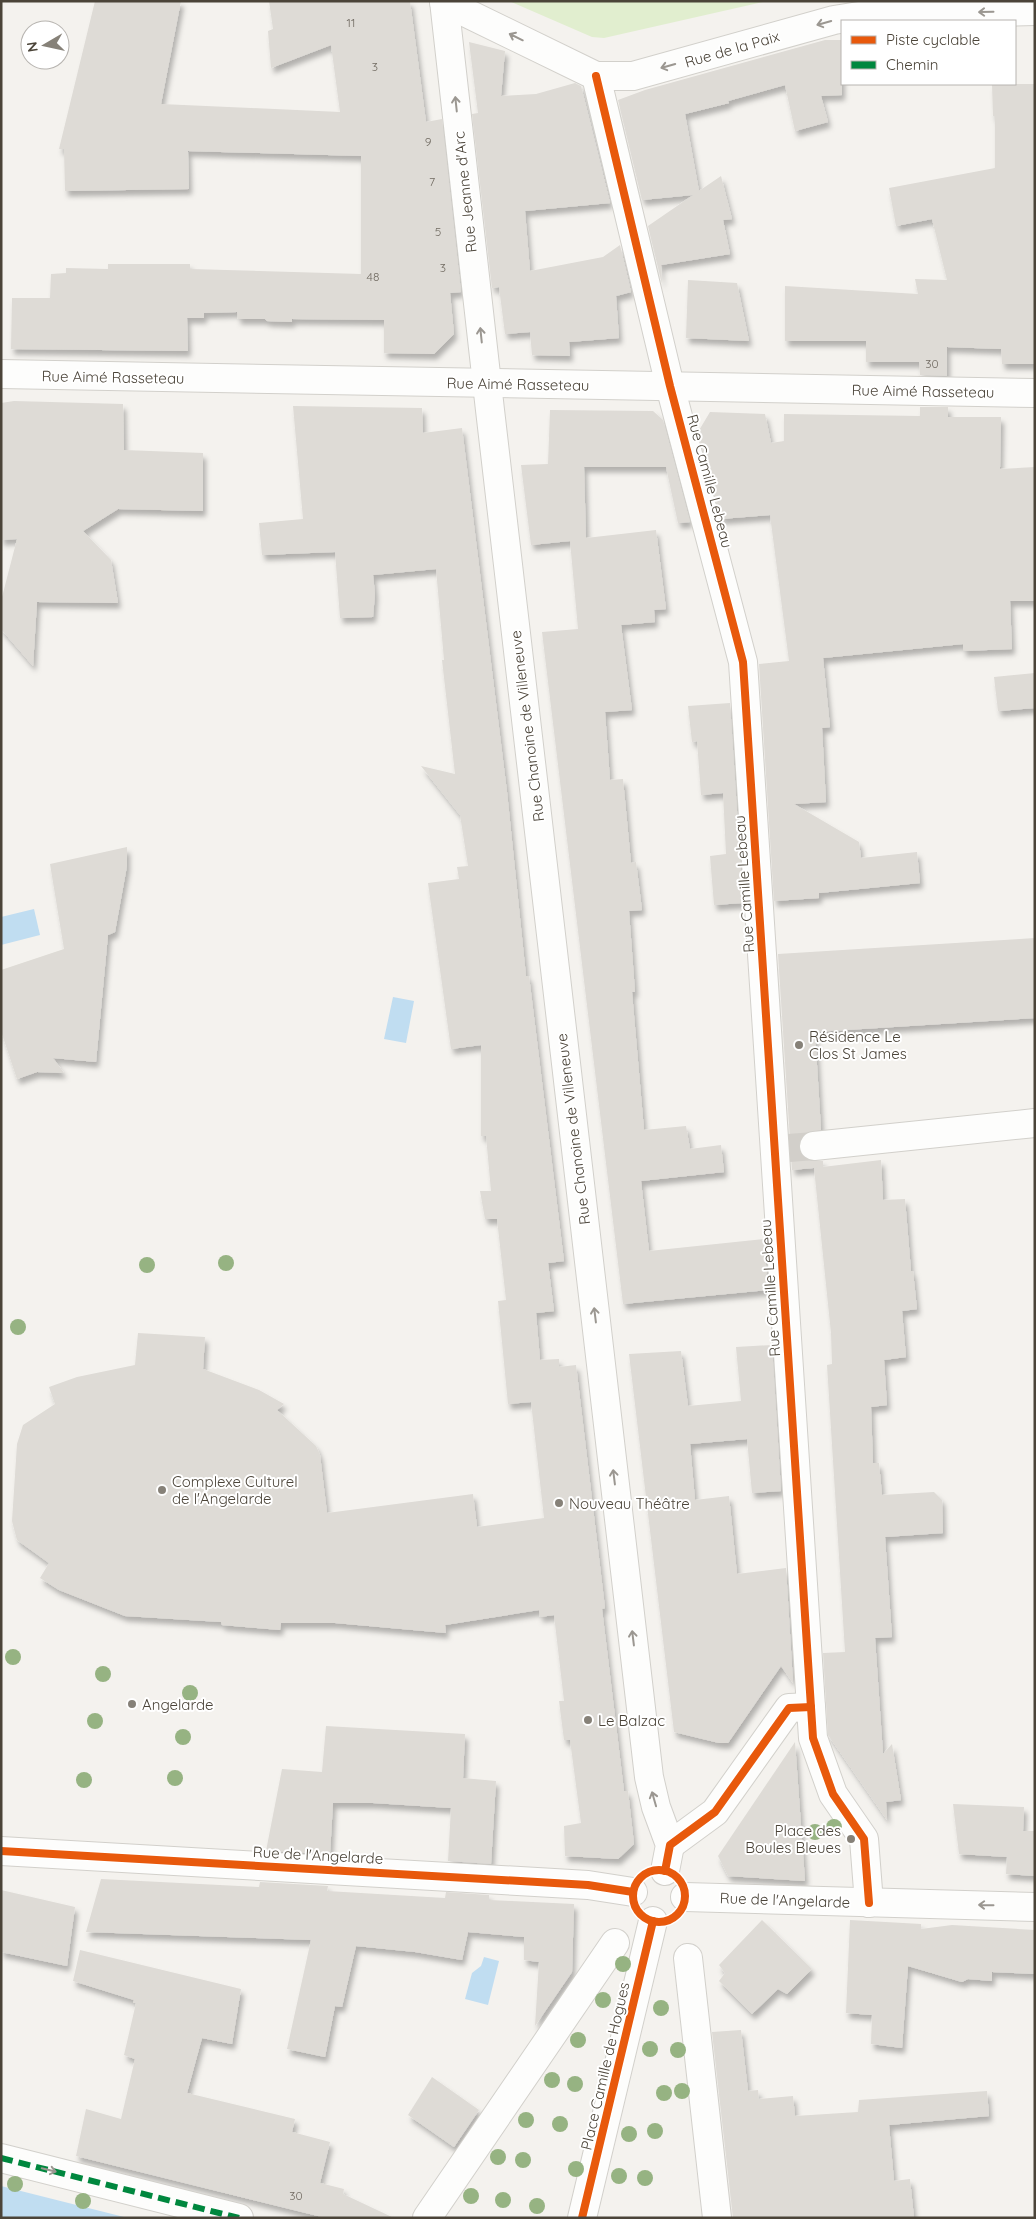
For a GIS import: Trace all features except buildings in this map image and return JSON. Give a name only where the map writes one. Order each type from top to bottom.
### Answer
[{"type":"street","name":"Rue de la Paix","points":[[444,2],[596,76],[633,76],[834,20],[865,15],[1035,11]]},
{"type":"street","name":"Rue Jeanne d'Arc","points":[[444,2],[487,383]]},
{"type":"street","name":"Rue Camille Lebeau","points":[[596,76],[670,386],[743,662],[793,1148],[812,1738],[833,1794],[864,1839],[869,1902]]},
{"type":"street","name":"Rue Aimé Rasseteau","points":[[1,374],[1035,393]]},
{"type":"street","name":"Rue Chanoine de Villeneuve","points":[[487,383],[649,1777],[668,1858]]},
{"type":"street","points":[[793,1148],[1035,1123]]},
{"type":"street","points":[[668,1858],[673,1874],[680,1880],[684,1888],[685,1897],[680,1911],[668,1920],[654,1921],[646,1919],[636,1908],[633,1892],[641,1877],[656,1870],[668,1858],[715,1812],[727,1798],[789,1708],[811,1707]]},
{"type":"street","name":"Rue de l'Angelarde","points":[[1,1851],[588,1885],[612,1887],[633,1892]]},
{"type":"street","name":"Rue de l'Angelarde","points":[[685,1897],[1035,1907]]},
{"type":"street","name":"Place Camille de Hogues","points":[[582,2218],[654,1921]]},
{"type":"street","points":[[427,2218],[615,1943]]},
{"type":"street","points":[[688,1958],[717,2218]]},
{"type":"street","points":[[1,2158],[239,2218]]},
{"type":"green space","points":[[509,1],[767,1],[604,38],[592,37]]},
{"type":"water","points":[[34,909],[40,935],[1,945],[1,917]]},
{"type":"water","points":[[393,997],[414,1001],[406,1043],[384,1039]]},
{"type":"water","points":[[484,1957],[499,1961],[488,2005],[465,1999],[472,1973],[481,1966]]},
{"type":"water","points":[[1,2186],[128,2218],[1,2218]]},
{"type":"tunnel","points":[[789,1148],[814,1146]]},
{"type":"marked path","points":[[1,2158],[239,2218]]},
{"type":"cycle path","points":[[596,76],[670,386],[743,662],[813,1738],[833,1794],[864,1839],[869,1903]]},
{"type":"cycle path","points":[[665,1871],[670,1845],[715,1812],[789,1708],[811,1707]]},
{"type":"cycle path","points":[[1,1851],[588,1885],[633,1892]]},
{"type":"cycle path","points":[[659,1870],[669,1872],[677,1878],[683,1886],[685,1896],[683,1906],[677,1914],[669,1920],[659,1922],[649,1920],[641,1914],[635,1906],[633,1896],[635,1886],[641,1878],[649,1872],[659,1870]]},
{"type":"cycle path","points":[[582,2218],[653,1921]]},
{"type":"place","name":"Résidence Le Clos St James","points":[[799,1045]]},
{"type":"place","name":"Complexe Culturel de l'Angelarde","points":[[162,1490]]},
{"type":"place","name":"Nouveau Théâtre","points":[[559,1503]]},
{"type":"place","name":"Angelarde","points":[[132,1704]]},
{"type":"place","name":"Le Balzac","points":[[588,1720]]},
{"type":"place","name":"Place des Boules Bleues","points":[[851,1839]]}]
